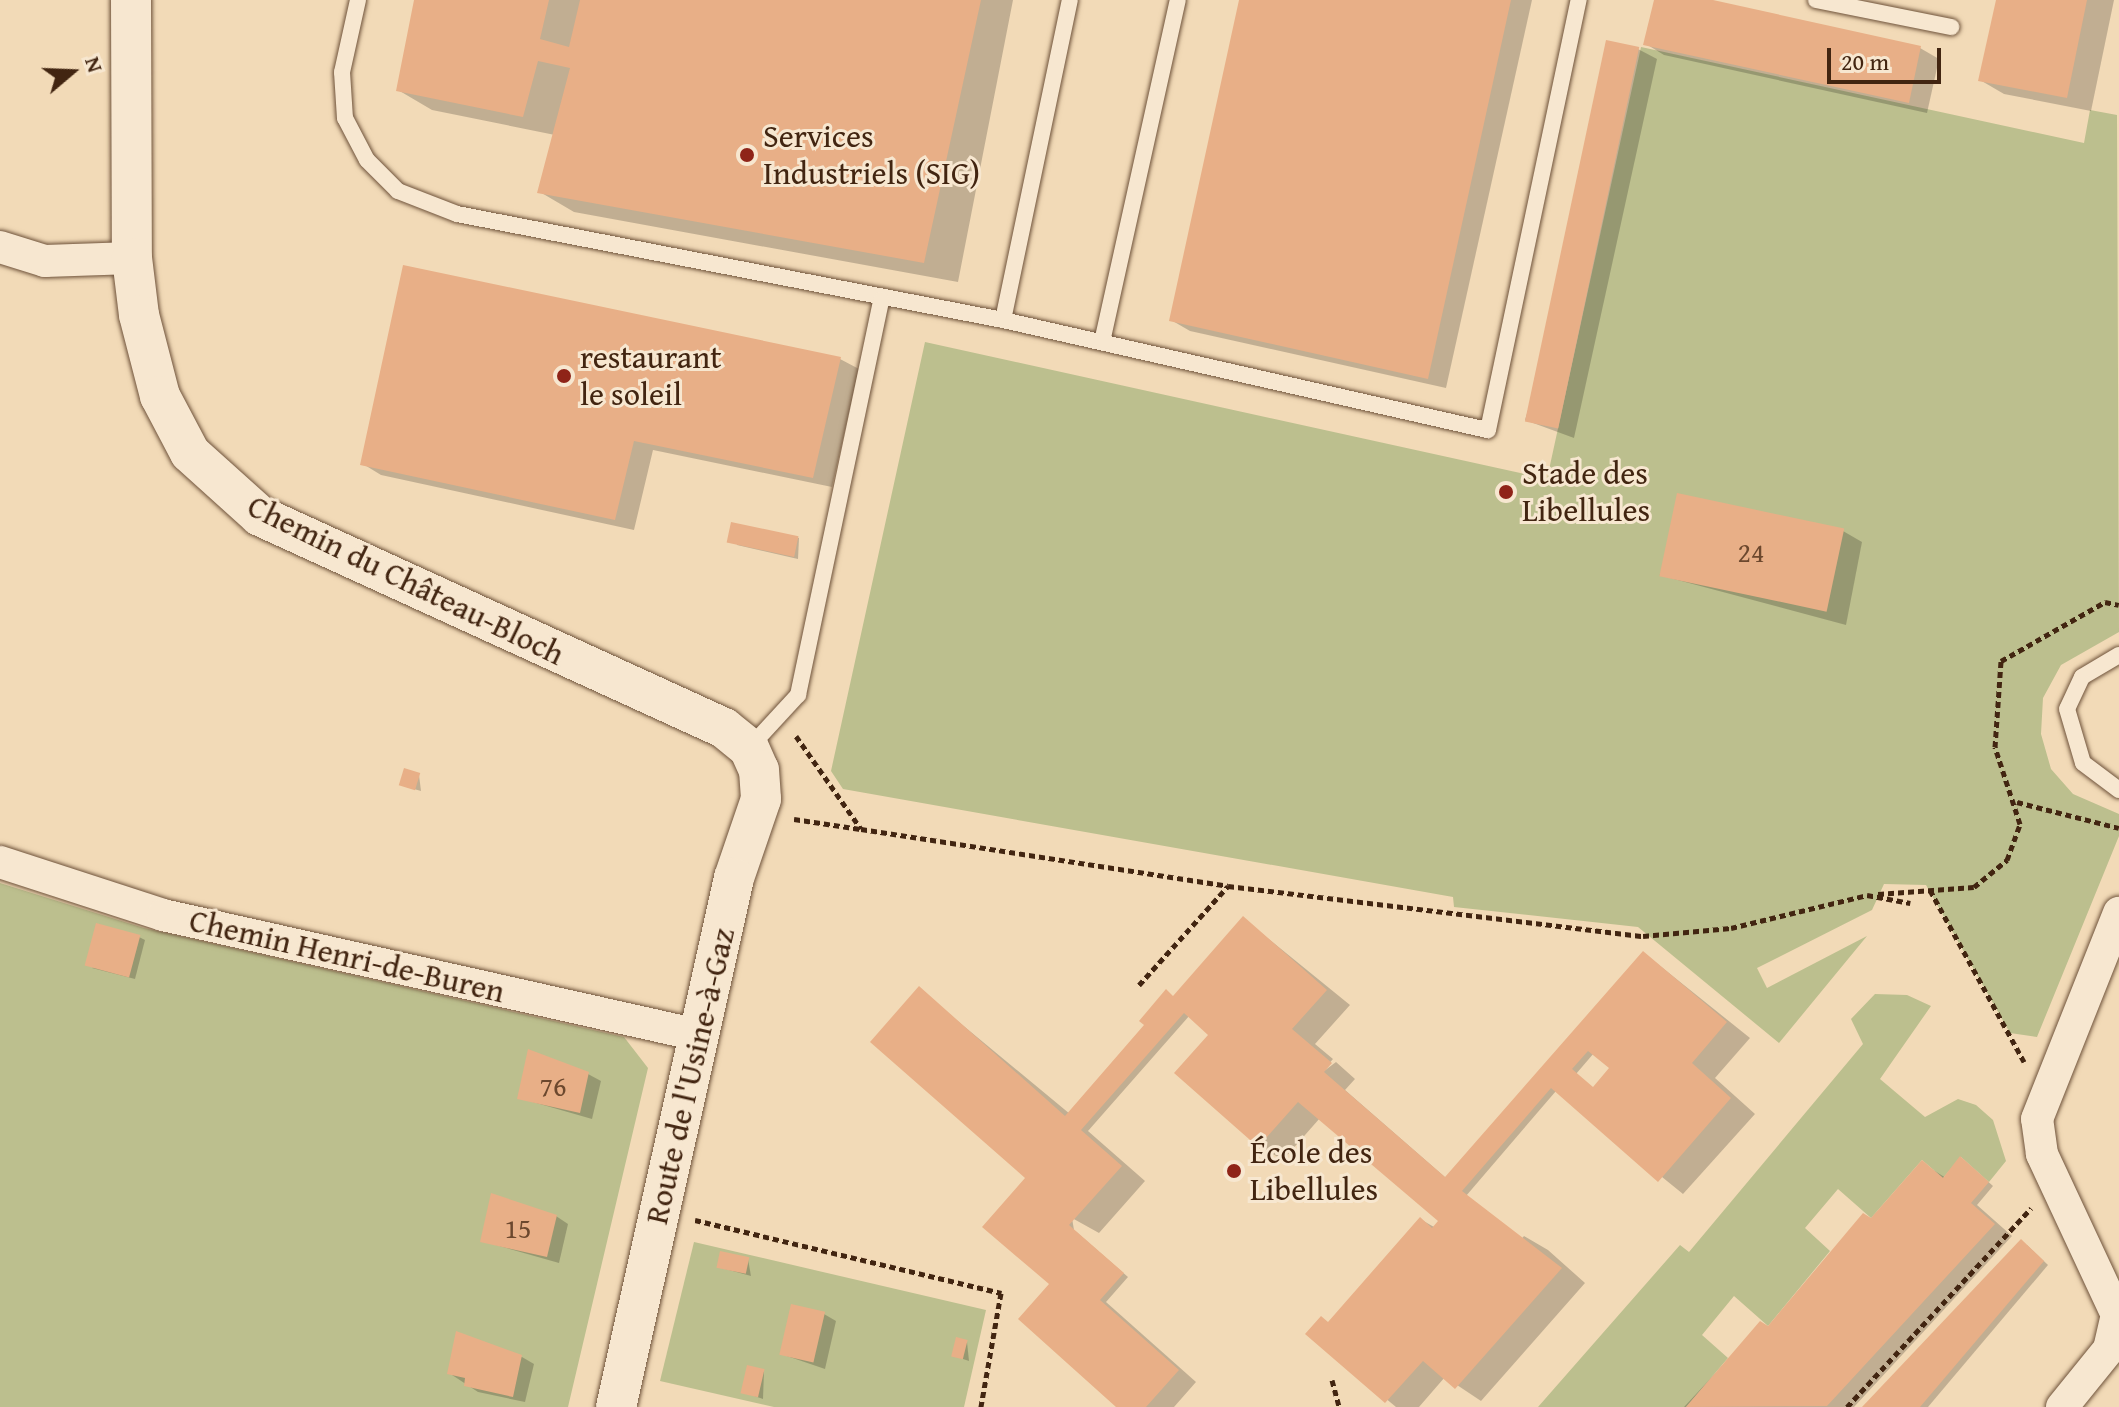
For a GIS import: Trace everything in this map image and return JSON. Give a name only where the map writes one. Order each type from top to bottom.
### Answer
[{"type":"street","name":"Chemin du Château-Bloch","points":[[131,0],[132,258],[160,396],[190,453],[238,501],[289,532],[724,728],[749,748]]},
{"type":"street","points":[[0,247],[45,261],[132,258]]},
{"type":"street","name":"Route de l'Usine-à-Gaz","points":[[616,1407],[698,1035],[761,799],[749,748]]},
{"type":"street","name":"Chemin Henri-de-Buren","points":[[0,862],[163,915],[698,1035]]},
{"type":"street","points":[[2062,1407],[2109,1349],[2117,1315],[2042,1154],[2040,1101],[2119,913]]},
{"type":"lane","points":[[358,0],[342,72],[345,118],[367,160],[398,191],[457,214],[881,301],[1003,320],[1488,430],[1579,0]]},
{"type":"lane","points":[[1003,320],[1070,0]]},
{"type":"lane","points":[[1102,342],[1178,0]]},
{"type":"lane","points":[[1816,0],[1951,27]]},
{"type":"lane","points":[[749,748],[782,717],[798,695],[881,301]]},
{"type":"lane","points":[[2119,655],[2082,677],[2067,709],[2083,763],[2119,790]]},
{"type":"path","points":[[790,818],[1228,886],[1643,936],[1731,928],[1867,895],[1974,887],[2007,860],[2017,845],[2017,802],[1995,747],[2001,661],[2105,602],[2119,605]]},
{"type":"path","points":[[782,717],[861,829]]},
{"type":"path","points":[[2017,802],[2119,828]]},
{"type":"path","points":[[1139,985],[1228,886]]},
{"type":"path","points":[[1930,890],[2017,1059],[2030,1065]]},
{"type":"path","points":[[1867,895],[1910,903]]},
{"type":"path","points":[[1847,1407],[2034,1205]]},
{"type":"path","points":[[689,1218],[1001,1293],[981,1407]]},
{"type":"path","points":[[1332,1380],[1339,1407]]},
{"type":"green space","name":"Stade des Libellules","points":[[1641,47],[2084,143],[2090,110],[2117,115],[2119,632],[2061,665],[2043,698],[2041,734],[2051,769],[2073,794],[2119,814],[2119,836],[2037,1037],[2010,1033],[1926,885],[1884,884],[1872,910],[1757,968],[1767,988],[1867,936],[1779,1043],[1638,927],[1454,907],[1453,897],[843,789],[831,771],[925,342],[1547,479]]},
{"type":"green space","points":[[0,883],[144,928],[624,1037],[648,1068],[568,1407],[0,1407]]},
{"type":"green space","points":[[1875,994],[1907,995],[1931,1006],[1880,1079],[1925,1117],[1958,1099],[1976,1105],[1993,1120],[2006,1161],[1989,1182],[1961,1157],[1943,1178],[1922,1160],[1871,1218],[1838,1189],[1805,1228],[1830,1251],[1768,1326],[1734,1296],[1702,1335],[1728,1358],[1686,1407],[1538,1407],[1680,1245],[1689,1252],[1863,1044],[1851,1019]]},
{"type":"green space","points":[[694,1242],[986,1310],[964,1407],[774,1407],[660,1381]]},
{"type":"building","name":"Services Industriels (SIG)","points":[[414,0],[549,0],[540,39],[569,47],[580,0],[981,0],[924,263],[537,193],[570,68],[538,61],[523,117],[396,91]]},
{"type":"building","points":[[1239,0],[1511,0],[1428,379],[1169,321]]},
{"type":"building","points":[[1654,0],[1713,0],[1921,46],[1909,103],[1643,45]]},
{"type":"building","points":[[1996,0],[2087,0],[2067,98],[1978,81]]},
{"type":"building","points":[[1606,40],[1639,47],[1558,429],[1525,421]]},
{"type":"building","points":[[403,265],[841,357],[813,478],[634,441],[615,520],[360,465]]},
{"type":"building","points":[[1677,493],[1844,529],[1827,612],[1659,576]]},
{"type":"building","points":[[731,522],[798,536],[794,557],[727,543]]},
{"type":"building","points":[[404,768],[420,773],[415,790],[399,785]]},
{"type":"building","points":[[1243,916],[1327,990],[1292,1029],[1332,1063],[1324,1072],[1445,1177],[1643,951],[1727,1022],[1692,1063],[1731,1098],[1658,1182],[1551,1088],[1462,1191],[1562,1268],[1455,1389],[1423,1361],[1385,1403],[1305,1334],[1321,1316],[1328,1322],[1420,1217],[1432,1228],[1438,1221],[1298,1102],[1258,1147],[1174,1073],[1208,1035],[1184,1013],[1081,1130],[1122,1166],[1069,1225],[1124,1273],[1100,1300],[1179,1370],[1146,1407],[1116,1407],[1018,1319],[1049,1284],[982,1227],[1025,1178],[870,1042],[919,986],[1065,1116],[1144,1025],[1139,1021],[1166,989],[1173,996]],"holes":[[[1588,1051],[1609,1068],[1593,1087],[1572,1069]]]},
{"type":"building","points":[[96,923],[140,935],[129,977],[85,966]]},
{"type":"building","points":[[528,1049],[589,1072],[580,1113],[517,1099]]},
{"type":"building","points":[[1960,1156],[1989,1182],[1971,1203],[1995,1224],[1827,1406],[1686,1407],[1760,1321],[1768,1326],[1863,1213],[1871,1218],[1922,1160],[1943,1178]]},
{"type":"building","points":[[491,1193],[557,1215],[547,1257],[480,1242]]},
{"type":"building","points":[[2021,1239],[2044,1261],[1920,1407],[1862,1407]]},
{"type":"building","points":[[720,1251],[749,1257],[746,1274],[716,1268]]},
{"type":"building","points":[[791,1304],[825,1312],[813,1363],[779,1355]]},
{"type":"building","points":[[456,1331],[522,1355],[513,1397],[464,1386],[465,1378],[447,1374]]},
{"type":"building","points":[[956,1337],[968,1340],[963,1359],[951,1356]]},
{"type":"building","points":[[747,1365],[765,1369],[758,1397],[740,1393]]},
{"type":"place","name":"Services Industriels (SIG)","points":[[747,155]]},
{"type":"place","name":"restaurant le soleil","points":[[564,376]]},
{"type":"place","name":"Stade des Libellules","points":[[1506,492]]},
{"type":"place","name":"École des Libellules","points":[[1234,1171]]}]
